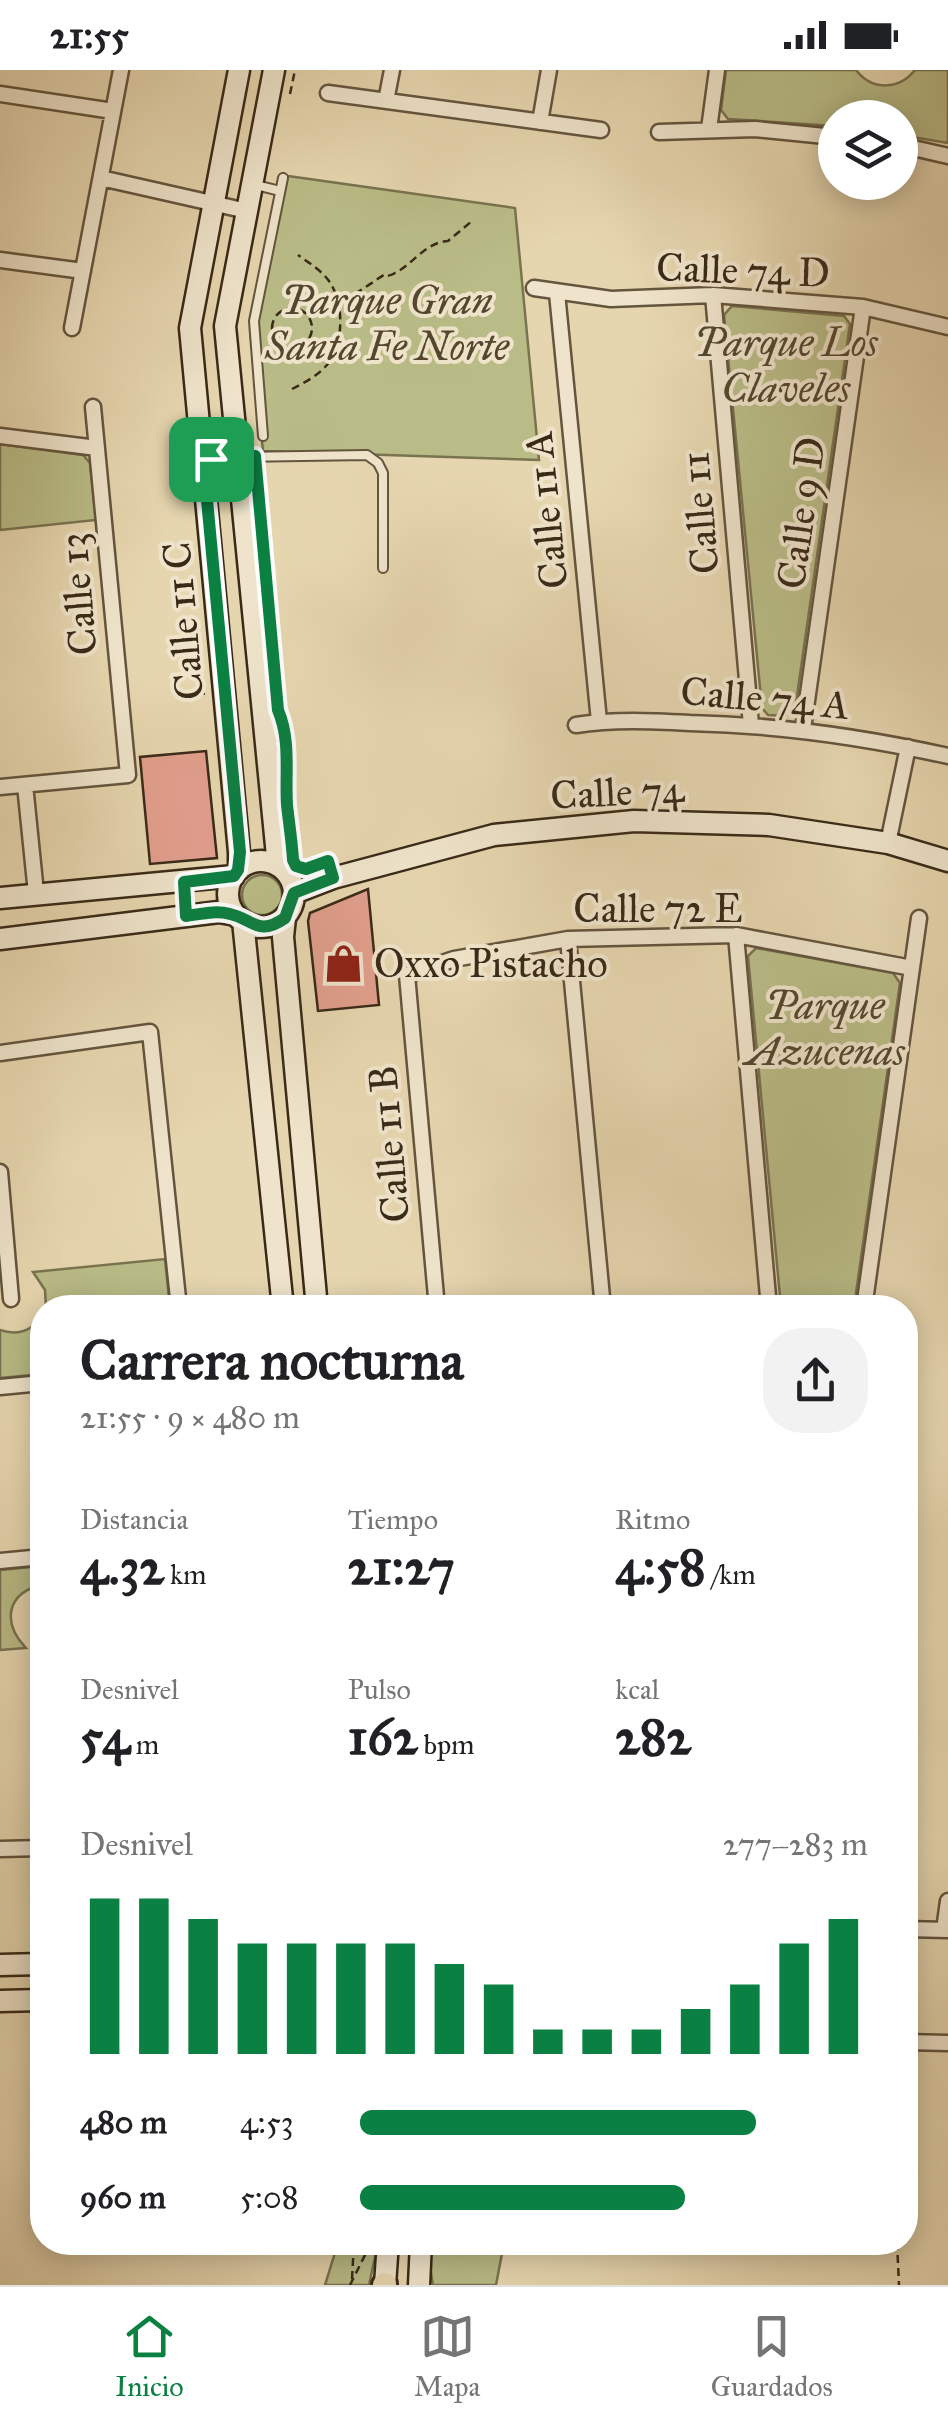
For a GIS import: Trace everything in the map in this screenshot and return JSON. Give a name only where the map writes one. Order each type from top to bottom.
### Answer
[{"type":"main road","name":"Calle 11 C","points":[[236,873],[221,652],[190,328],[239,70]]},
{"type":"main road","name":"Calle 11 C","points":[[274,70],[226,326],[278,866]]},
{"type":"main road","points":[[204,468],[211,459],[238,458]]},
{"type":"main road","points":[[221,652],[239,659],[256,649]]},
{"type":"main road","name":"Calle 74","points":[[294,893],[333,878],[494,835],[634,821],[769,825],[888,843],[948,860]]},
{"type":"main road","points":[[0,898],[184,882],[236,873],[262,861],[278,866],[290,878],[294,893],[283,937],[316,1295]]},
{"type":"main road","points":[[236,873],[228,896],[240,918],[254,1003],[282,1295]]},
{"type":"main road","points":[[184,882],[186,916]]},
{"type":"main road","points":[[96,888],[100,926]]},
{"type":"main road","points":[[0,939],[219,912],[260,927],[285,918]]},
{"type":"main road","points":[[254,1003],[270,994],[289,1004]]},
{"type":"main road","points":[[0,1965],[30,1964]]},
{"type":"main road","points":[[0,2001],[30,2000]]},
{"type":"main road","points":[[380,2255],[384,2285]]},
{"type":"main road","points":[[419,2285],[420,2255]]},
{"type":"street","points":[[72,328],[121,70]]},
{"type":"street","points":[[386,100],[392,70]]},
{"type":"street","points":[[540,122],[549,70]]},
{"type":"street","points":[[708,129],[717,70]]},
{"type":"street","points":[[328,92],[601,130]]},
{"type":"street","points":[[0,94],[113,110]]},
{"type":"street","points":[[659,132],[755,129],[818,135]]},
{"type":"street","points":[[918,149],[948,156]]},
{"type":"street","points":[[101,178],[247,211]]},
{"type":"street","points":[[0,260],[83,271]]},
{"type":"street","name":"Calle 74 D","points":[[534,288],[611,300],[713,295],[863,307],[948,327]]},
{"type":"street","name":"Calle 11 A","points":[[557,293],[599,722]]},
{"type":"street","name":"Calle 11","points":[[713,295],[751,725]]},
{"type":"street","name":"Calle 9 D","points":[[803,730],[863,307]]},
{"type":"street","name":"Calle 13","points":[[25,785],[128,775],[94,407]]},
{"type":"street","points":[[0,436],[98,448]]},
{"type":"street","name":"Calle 74 A","points":[[576,724],[751,725],[908,746],[948,756]]},
{"type":"street","points":[[888,843],[908,746]]},
{"type":"street","points":[[0,787],[25,785],[36,893]]},
{"type":"street","points":[[866,1295],[919,918]]},
{"type":"street","points":[[736,935],[769,1295]]},
{"type":"street","name":"Calle 72 E","points":[[406,975],[454,960],[568,939],[736,935],[912,968]]},
{"type":"street","points":[[568,939],[603,1295]]},
{"type":"street","name":"Calle 11 B","points":[[406,975],[436,1295]]},
{"type":"street","points":[[0,1053],[150,1032],[177,1295]]},
{"type":"street","points":[[0,1172],[11,1299]]},
{"type":"street","points":[[0,1387],[30,1384]]},
{"type":"street","points":[[0,1561],[30,1558]]},
{"type":"street","points":[[0,1849],[30,1848]]},
{"type":"street","points":[[918,1929],[946,1930],[948,1901]]},
{"type":"street","points":[[918,2042],[948,2043]]},
{"type":"lane","points":[[263,436],[254,321],[282,178]]},
{"type":"lane","points":[[252,184],[280,191]]},
{"type":"lane","points":[[234,423],[262,420]]},
{"type":"lane","points":[[238,458],[367,455],[378,463],[383,473],[383,568]]},
{"type":"path","points":[[286,103],[295,70]]},
{"type":"path","points":[[308,316],[339,304],[382,276],[397,272],[418,253],[448,241],[472,221]]},
{"type":"path","points":[[292,389],[313,378],[330,361],[338,338],[339,304],[328,279],[298,255]]},
{"type":"path","points":[[296,308],[308,316],[312,329],[307,341],[288,347],[277,340],[273,322],[282,310],[296,308]]},
{"type":"path","points":[[351,2284],[353,2255]]},
{"type":"path","points":[[351,2284],[371,2255]]},
{"type":"path","points":[[898,2255],[900,2285]]},
{"type":"green space","points":[[726,70],[856,70],[870,82],[886,85],[909,77],[915,70],[948,70],[948,143],[918,138],[918,100],[818,100],[818,125],[728,119],[721,110]]},
{"type":"green space","name":"Parque Gran Santa Fe Norte","points":[[281,175],[515,208],[539,460],[263,451],[250,330]]},
{"type":"green space","name":"Parque Los Claveles","points":[[732,306],[844,316],[850,324],[795,710],[786,716],[768,715],[762,708],[724,315]]},
{"type":"green space","points":[[0,444],[83,455],[90,463],[96,520],[0,530]]},
{"type":"green space","points":[[262,875],[276,881],[282,895],[276,909],[262,915],[248,909],[242,895],[248,881]]},
{"type":"green space","name":"Parque Azucenas","points":[[756,948],[893,973],[900,983],[856,1295],[780,1295],[748,956]]},
{"type":"green space","points":[[165,1259],[169,1295],[45,1295],[33,1272]]},
{"type":"green space","points":[[30,1328],[30,1375],[0,1378],[0,1330]]},
{"type":"green space","points":[[30,1567],[30,1589],[15,1602],[11,1619],[26,1648],[0,1650],[0,1570]]},
{"type":"green space","points":[[334,2255],[375,2255],[369,2285],[325,2285]]},
{"type":"green space","points":[[430,2255],[502,2255],[496,2285],[433,2285]]},
{"type":"building","points":[[206,751],[217,858],[150,864],[140,757]]},
{"type":"building","name":"Oxxo Pistacho","points":[[368,889],[379,1005],[318,1011],[310,913]]},
{"type":"place","name":"Oxxo Pistacho","points":[[344,963]]},
{"type":"route","points":[[255,456],[278,710],[284,723],[293,860],[296,866],[306,869],[328,861],[333,878],[294,893],[285,918],[269,926],[251,925],[236,914],[186,916],[184,882],[234,876],[240,852],[204,468],[211,459],[255,456]]}]
